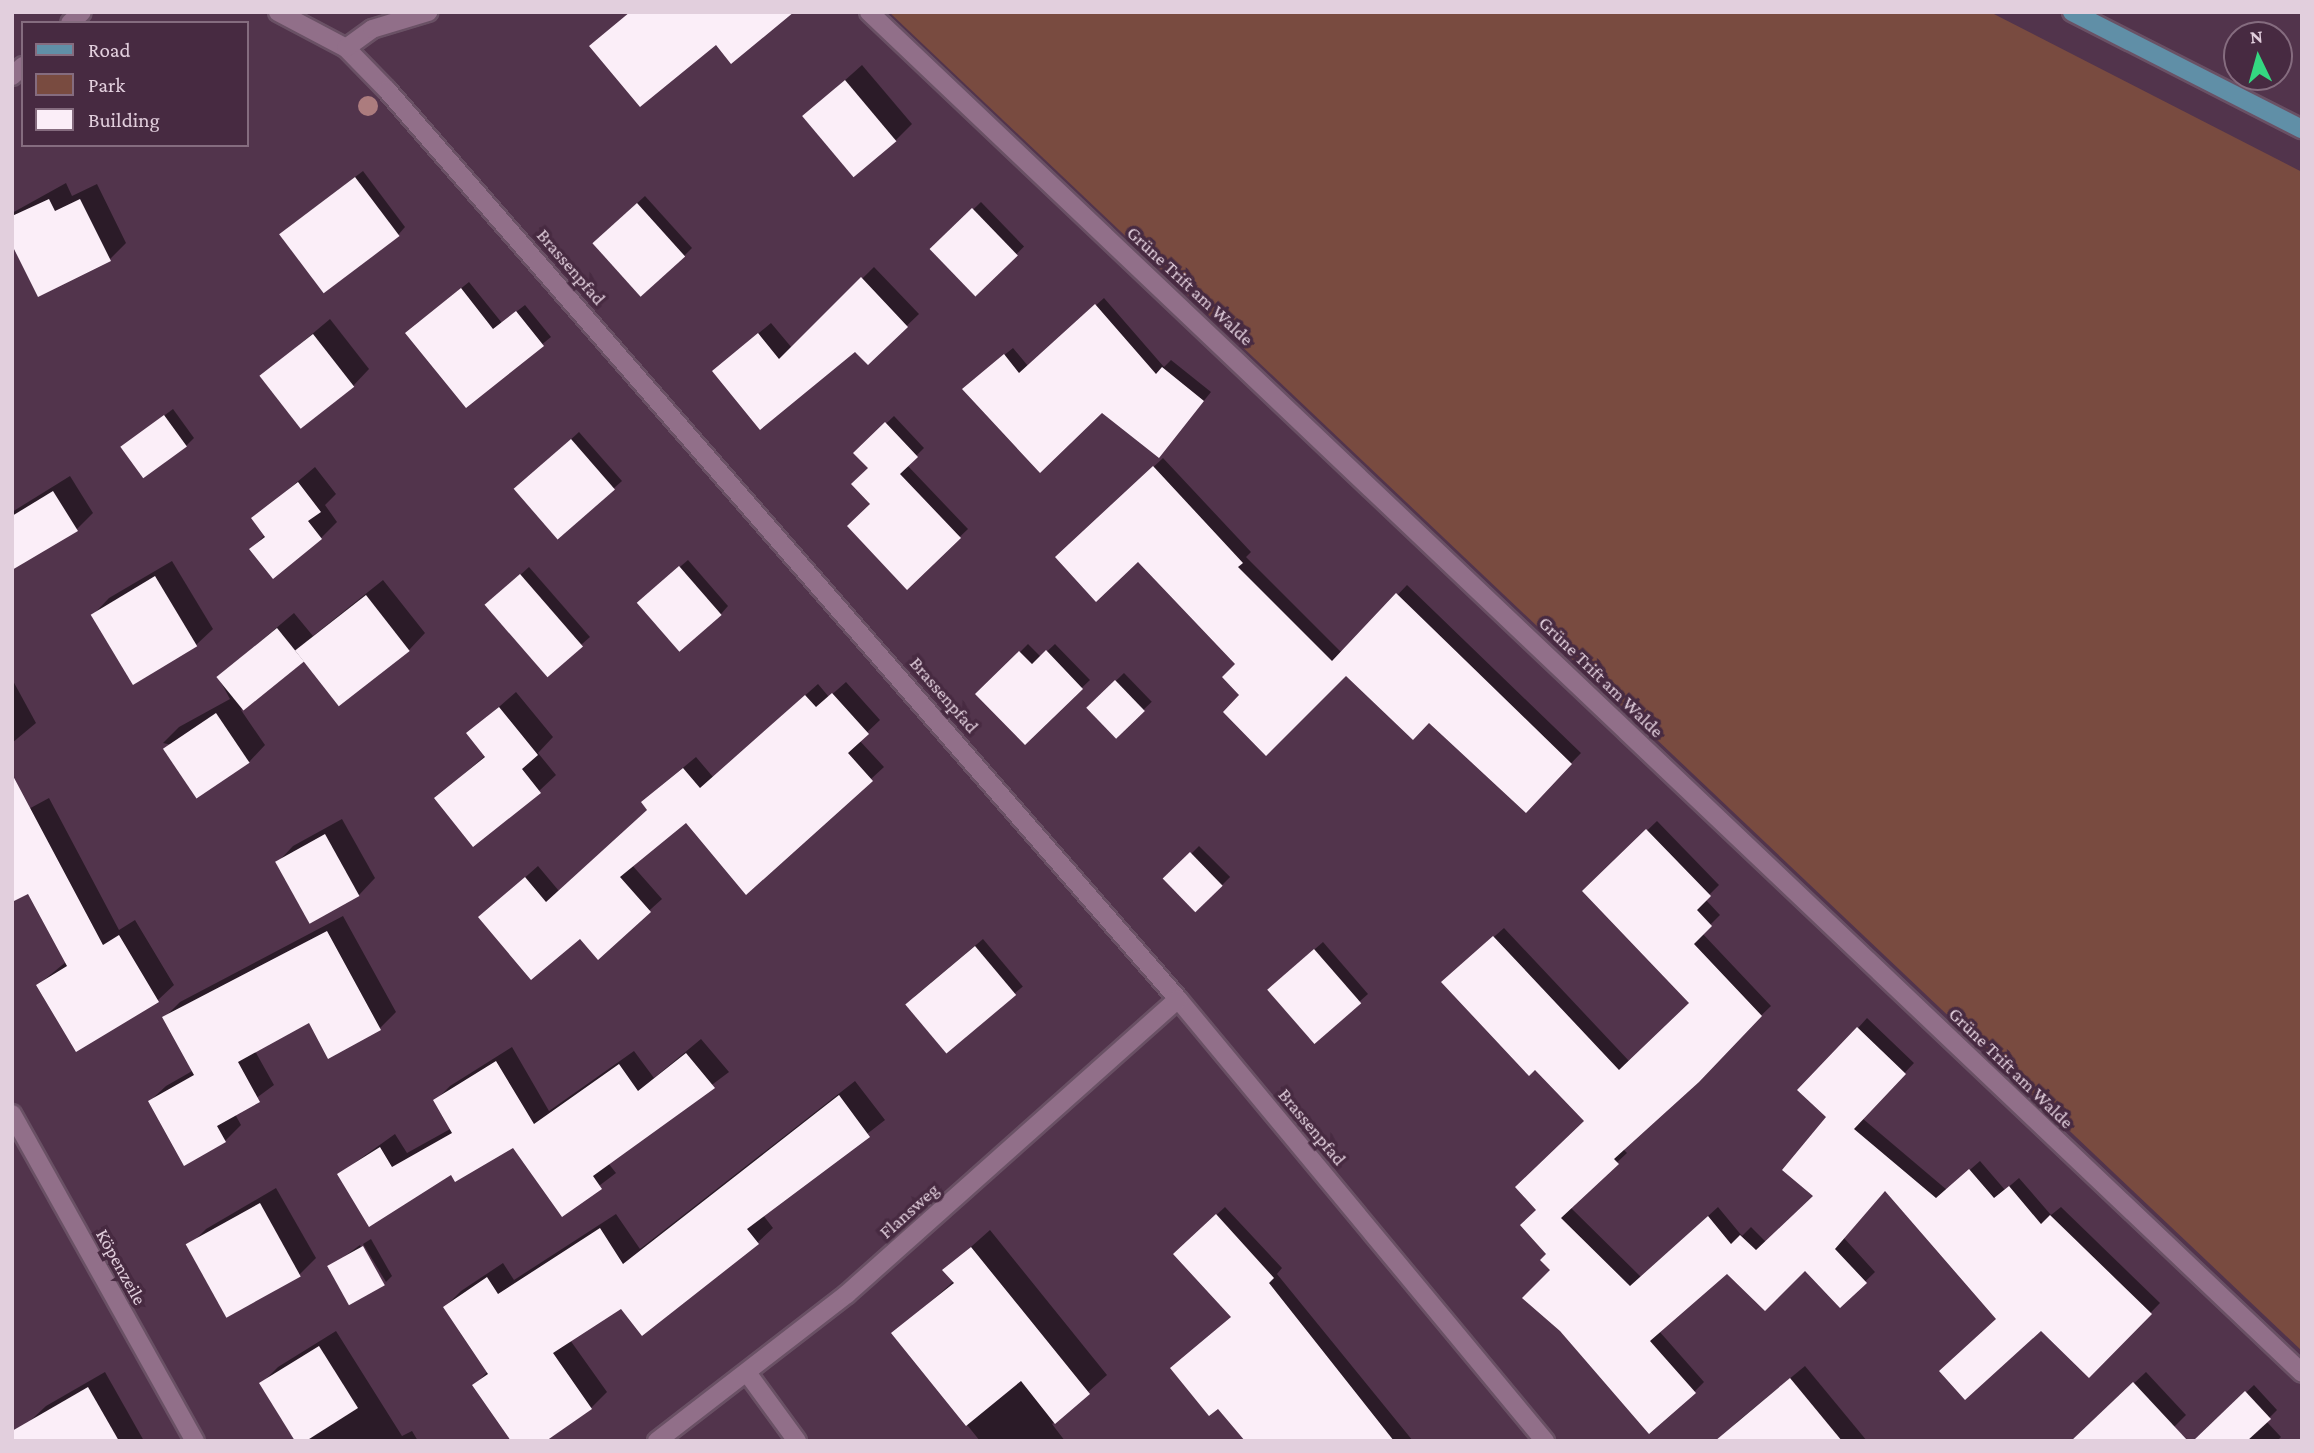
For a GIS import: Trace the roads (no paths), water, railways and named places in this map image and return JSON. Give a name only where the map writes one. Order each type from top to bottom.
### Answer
[{"type":"main road","points":[[2072,12],[2302,129]]},
{"type":"street","name":"Brassenpfad","points":[[278,12],[346,48],[793,552],[1178,999],[1545,1441]]},
{"type":"street","points":[[346,48],[372,29],[428,12]]},
{"type":"street","name":"Grüne Trift am Walde","points":[[869,12],[2302,1373]]},
{"type":"street","name":"Flansweg","points":[[657,1441],[748,1374],[847,1294],[1178,999]]},
{"type":"street","name":"Köpenzeile","points":[[12,1114],[195,1441]]},
{"type":"street","points":[[748,1374],[797,1441]]}]
